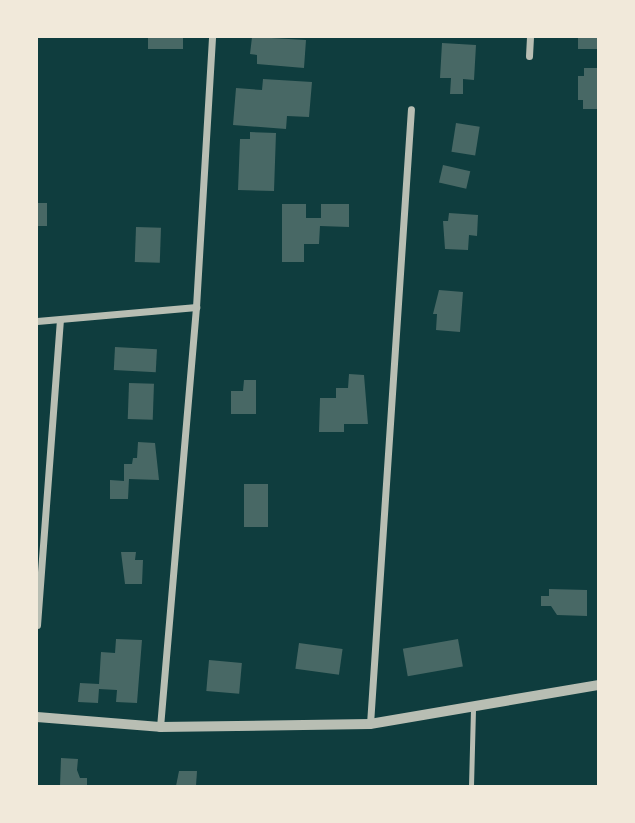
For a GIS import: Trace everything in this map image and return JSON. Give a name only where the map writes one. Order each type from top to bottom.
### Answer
[{"type":"street","points":[[160,727],[196,307],[212,37]]},
{"type":"street","points":[[529,56],[530,37]]},
{"type":"street","points":[[370,724],[411,109]]},
{"type":"street","points":[[37,321],[196,307]]},
{"type":"street","points":[[37,625],[60,320]]},
{"type":"street","points":[[37,717],[160,727],[370,724],[598,685]]},
{"type":"lane","points":[[471,786],[473,707]]},
{"type":"building","points":[[148,37],[183,37],[183,49],[148,49]]},
{"type":"building","points":[[252,37],[306,40],[304,68],[257,64],[257,55],[250,54]]},
{"type":"building","points":[[578,37],[598,37],[598,49],[578,49]]},
{"type":"building","points":[[442,43],[476,45],[474,80],[463,79],[463,94],[450,94],[451,78],[440,78]]},
{"type":"building","points":[[584,68],[598,68],[598,109],[583,109],[583,100],[578,100],[578,76],[584,76]]},
{"type":"building","points":[[263,79],[312,82],[309,117],[287,116],[286,129],[233,125],[236,88],[262,90]]},
{"type":"building","points":[[456,123],[480,127],[475,155],[451,152]]},
{"type":"building","points":[[250,132],[276,133],[274,191],[238,190],[240,139],[250,139]]},
{"type":"building","points":[[443,165],[470,171],[466,189],[439,183]]},
{"type":"building","points":[[37,203],[47,203],[47,226],[37,226]]},
{"type":"building","points":[[282,204],[306,204],[306,218],[321,218],[321,204],[349,204],[349,227],[320,226],[319,244],[304,244],[304,262],[282,262]]},
{"type":"building","points":[[449,213],[478,215],[477,236],[469,235],[468,250],[445,249],[443,221],[448,221]]},
{"type":"building","points":[[136,227],[161,228],[160,263],[135,262]]},
{"type":"building","points":[[439,290],[463,292],[460,332],[436,330],[437,314],[433,314]]},
{"type":"building","points":[[115,347],[157,349],[156,372],[114,370]]},
{"type":"building","points":[[349,374],[364,375],[368,424],[344,424],[344,432],[319,432],[320,398],[336,398],[336,388],[348,388]]},
{"type":"building","points":[[244,380],[256,380],[256,414],[231,414],[231,391],[243,391]]},
{"type":"building","points":[[129,383],[154,384],[153,420],[128,419]]},
{"type":"building","points":[[138,442],[155,443],[159,480],[129,479],[128,499],[110,499],[110,480],[124,481],[124,464],[132,464],[133,458],[137,458]]},
{"type":"building","points":[[244,484],[268,484],[268,527],[244,527]]},
{"type":"building","points":[[121,552],[136,552],[135,560],[143,560],[142,584],[125,584]]},
{"type":"building","points":[[549,589],[587,590],[587,616],[557,615],[551,606],[541,606],[541,596],[549,596]]},
{"type":"building","points":[[116,639],[142,640],[137,703],[116,702],[117,690],[99,689],[98,703],[78,702],[80,683],[99,684],[101,652],[115,653]]},
{"type":"building","points":[[458,639],[463,667],[408,676],[403,649]]},
{"type":"building","points":[[299,643],[343,649],[339,675],[295,669]]},
{"type":"building","points":[[209,660],[242,663],[239,694],[206,691]]},
{"type":"building","points":[[61,758],[78,759],[77,770],[80,778],[87,778],[87,786],[60,786]]},
{"type":"building","points":[[179,771],[197,771],[196,786],[176,786]]}]
